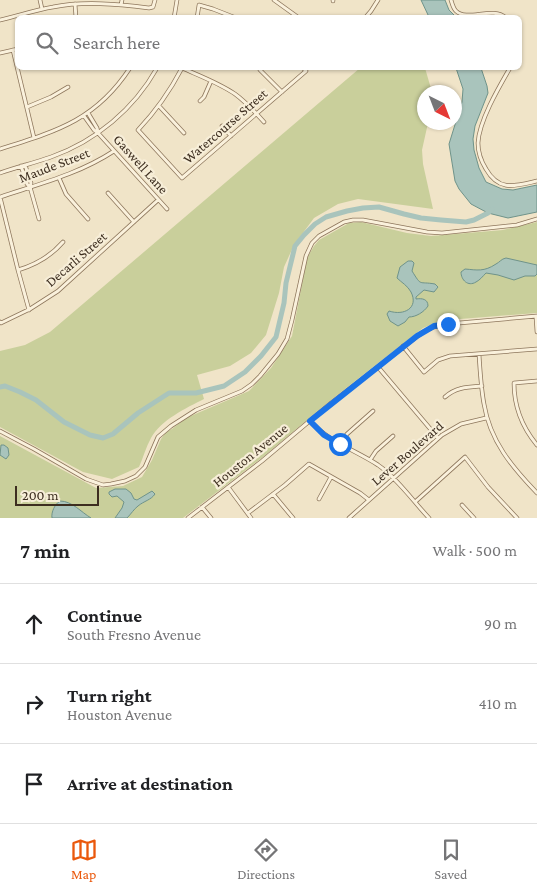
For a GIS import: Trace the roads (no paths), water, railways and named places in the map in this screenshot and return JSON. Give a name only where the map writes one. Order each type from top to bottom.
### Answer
[{"type":"street","points":[[40,0],[42,9]]},
{"type":"street","points":[[121,5],[122,0]]},
{"type":"street","points":[[19,15],[75,4],[98,3],[149,8],[153,7],[155,0]]},
{"type":"street","points":[[174,15],[177,0]]},
{"type":"street","points":[[274,0],[293,15]]},
{"type":"street","points":[[367,15],[378,0]]},
{"type":"street","points":[[451,0],[455,10],[462,14],[500,13],[502,15]]},
{"type":"street","points":[[75,4],[76,15]]},
{"type":"street","points":[[197,15],[199,5],[228,15]]},
{"type":"street","points":[[0,20],[15,16]]},
{"type":"street","points":[[0,53],[15,50]]},
{"type":"street","points":[[19,70],[34,138]]},
{"type":"street","points":[[0,149],[59,129],[86,114],[114,89],[128,70]]},
{"type":"street","points":[[0,173],[52,157],[98,133],[114,122],[134,101],[156,70]]},
{"type":"street","points":[[181,70],[159,106],[184,133]]},
{"type":"street","points":[[186,70],[235,94],[264,122]]},
{"type":"street","points":[[260,70],[282,92]]},
{"type":"street","name":"Watercourse Street","points":[[159,106],[138,130],[182,178],[305,70]]},
{"type":"street","points":[[509,70],[492,100],[484,120],[478,142],[479,152],[482,163],[489,174],[494,180],[503,185],[509,186],[537,181]]},
{"type":"street","points":[[200,102],[211,81]]},
{"type":"street","points":[[27,107],[52,97],[68,87]]},
{"type":"street","name":"Gaswell Lane","points":[[86,114],[97,128],[98,133],[167,209]]},
{"type":"street","points":[[222,126],[230,136]]},
{"type":"street","name":"Maude Street","points":[[0,197],[59,178],[88,166],[114,150]]},
{"type":"street","points":[[23,166],[26,184],[30,187],[39,219]]},
{"type":"street","points":[[59,178],[66,194],[88,219]]},
{"type":"street","points":[[108,193],[134,222]]},
{"type":"street","points":[[0,197],[28,310]]},
{"type":"street","name":"Decarli Street","points":[[0,322],[28,310],[66,284],[158,200]]},
{"type":"street","points":[[0,431],[86,479],[103,484],[131,479],[142,471],[158,437],[171,426],[196,410],[249,387],[266,370],[287,339],[306,256],[312,243],[319,236],[337,225],[353,220],[442,233],[517,225],[537,219]]},
{"type":"street","points":[[18,270],[44,259],[63,242]]},
{"type":"street","points":[[536,317],[537,332]]},
{"type":"street","name":"Houston Avenue","points":[[188,518],[423,332],[441,325],[536,317]]},
{"type":"street","points":[[403,346],[424,372],[438,360],[446,357],[537,349]]},
{"type":"street","points":[[479,354],[486,418],[493,436],[506,458],[537,493]]},
{"type":"street","points":[[378,367],[438,438]]},
{"type":"street","points":[[537,381],[514,383],[519,415],[526,430],[537,445]]},
{"type":"street","points":[[444,397],[460,388],[482,386]]},
{"type":"street","points":[[340,444],[347,434],[373,411]]},
{"type":"street","name":"Lever Boulevard","points":[[349,518],[447,431],[458,425],[486,418]]},
{"type":"street","points":[[310,421],[324,435],[383,469],[429,518]]},
{"type":"street","points":[[370,460],[376,451],[393,436]]},
{"type":"street","points":[[415,502],[465,457],[488,487],[516,518]]},
{"type":"street","points":[[248,513],[309,464],[360,492],[369,500]]},
{"type":"street","points":[[320,499],[331,477]]},
{"type":"street","points":[[228,487],[251,518]]},
{"type":"street","points":[[273,494],[293,518]]},
{"type":"street","points":[[462,505],[474,518]]},
{"type":"street","points":[[202,507],[211,518]]},
{"type":"water","points":[[421,0],[445,0],[449,10],[454,15],[428,15]]},
{"type":"water","points":[[457,70],[482,70],[488,93],[475,126],[473,139],[479,168],[486,182],[502,189],[513,190],[537,185],[537,212],[508,218],[488,213],[471,204],[459,189],[455,181],[449,144],[453,130],[462,130],[463,89]]},
{"type":"water","points":[[506,258],[537,265],[537,274],[514,280],[486,273],[470,284],[462,278],[461,272],[465,269],[477,270],[492,267]]},
{"type":"water","points":[[408,261],[414,263],[412,271],[419,281],[435,284],[438,287],[434,292],[424,290],[416,297],[416,299],[426,300],[428,306],[422,312],[409,317],[398,326],[390,321],[387,314],[389,311],[405,311],[412,306],[413,298],[411,292],[397,278],[400,267]]},
{"type":"water","points":[[1,445],[8,448],[9,455],[6,459],[0,455]]},
{"type":"water","points":[[115,489],[126,489],[137,500],[152,491],[155,494],[152,498],[140,504],[127,518],[115,518],[124,502],[117,496],[112,497],[109,494],[109,492]]},
{"type":"water","points":[[60,501],[72,505],[91,518],[52,518],[54,508]]},
{"type":"waterway","points":[[0,387],[5,386],[20,392],[36,400],[64,422],[90,435],[103,438],[113,434],[138,413],[169,393],[196,393],[224,386],[245,372],[276,337],[295,246],[315,224],[326,217],[347,211],[379,207],[421,218],[466,222],[474,220],[492,209]]}]
